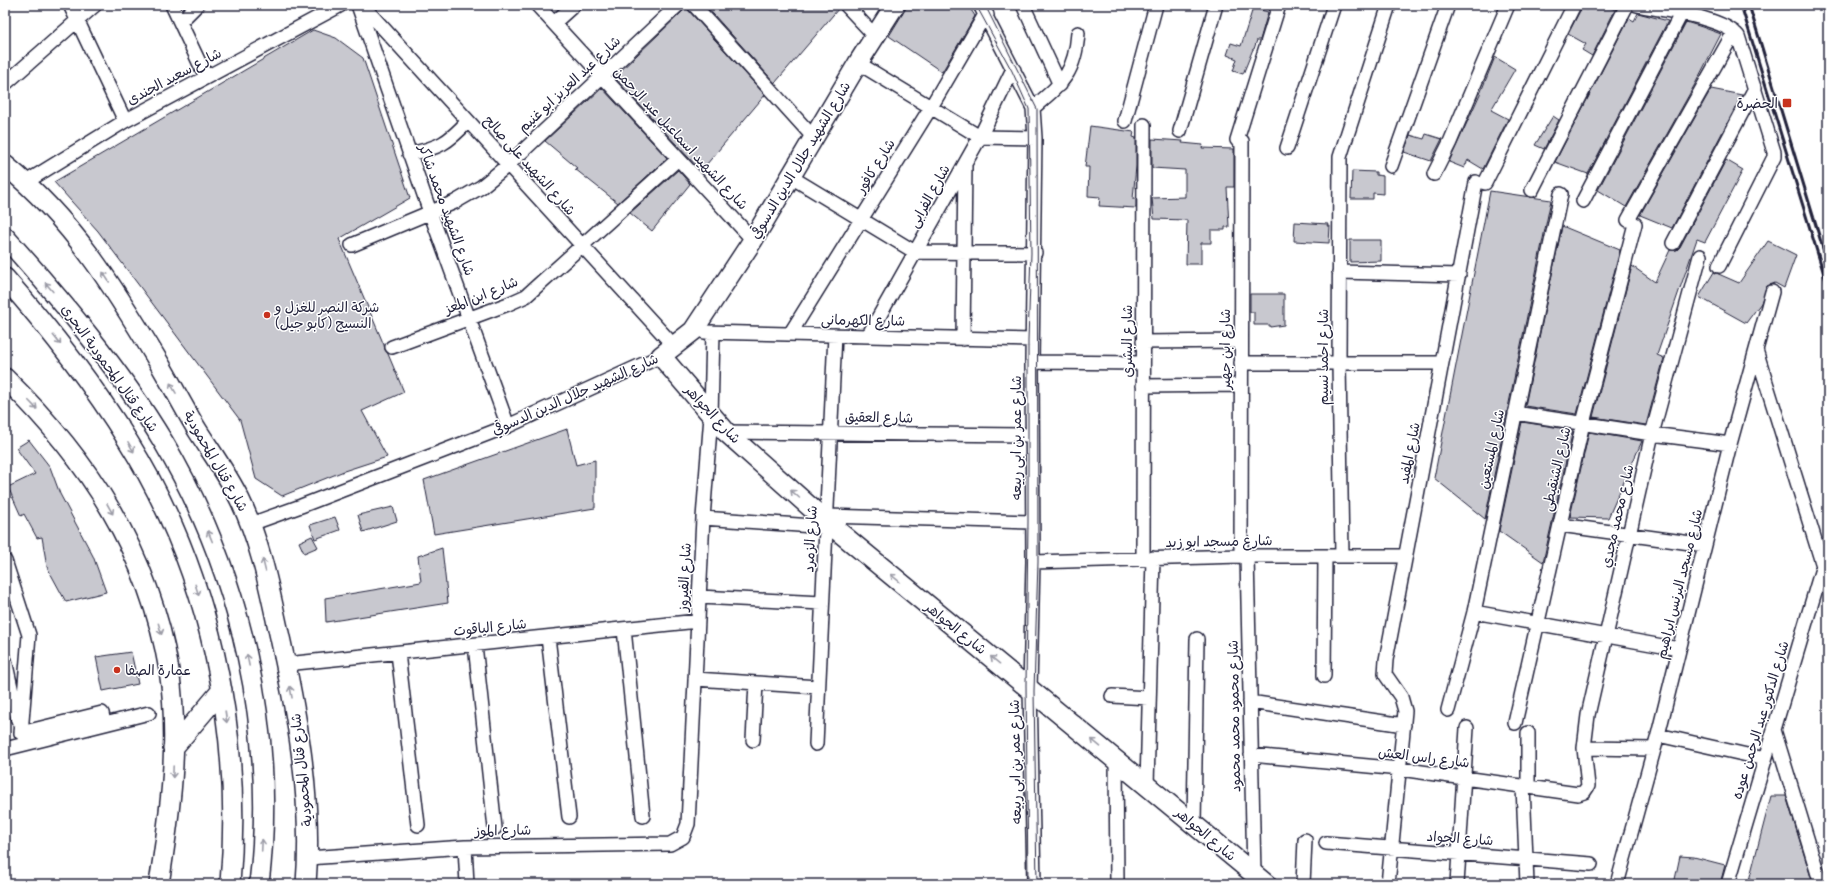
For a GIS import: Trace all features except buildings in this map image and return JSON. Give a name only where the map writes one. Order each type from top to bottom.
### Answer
[{"type":"main road","name":"شارع الشهيد جلال الدين الدسوقي","points":[[667,351],[693,331],[753,240],[858,63],[895,5]]},
{"type":"main road","name":"شارع قنال المحمودية","points":[[5,165],[26,182],[68,225],[100,267],[228,477],[251,524],[263,560],[286,664],[298,733],[306,803],[308,858],[306,884]]},
{"type":"main road","name":"شارع قنال المحمودية البحرى","points":[[5,237],[73,316],[143,410],[183,477],[214,547],[237,617],[253,689],[258,725],[263,802],[259,884]]},
{"type":"main road","name":"شارع قنال المحمودية البحرى","points":[[5,278],[49,330],[86,379],[128,442],[152,484],[173,528],[191,573],[206,619],[222,690],[230,755],[232,791],[233,835],[230,884]]},
{"type":"main road","name":"شارع الجواهر","points":[[667,351],[711,416],[726,432],[826,521],[1260,879]]},
{"type":"main road","points":[[5,378],[32,405],[72,451],[105,500],[126,537],[152,602],[162,636],[170,684],[173,748],[168,824],[159,884]]},
{"type":"main road","points":[[173,748],[222,690]]},
{"type":"street","points":[[70,5],[125,121]]},
{"type":"street","points":[[5,84],[95,5]]},
{"type":"street","points":[[172,5],[206,77]]},
{"type":"street","points":[[180,22],[197,5]]},
{"type":"street","name":"شارع سعيد الجندى","points":[[26,182],[125,121],[341,5]]},
{"type":"street","name":"شارع الشهيد محمد شاكر","points":[[358,5],[409,154],[508,426]]},
{"type":"street","name":"شارع الشهيد على صالح","points":[[362,5],[582,246],[667,351]]},
{"type":"street","name":"شارع الشهيد اسماعيل عبد الرحمن","points":[[537,5],[753,240]]},
{"type":"street","points":[[554,23],[574,5]]},
{"type":"street","name":"شارع عبد العزيز ابو غنيم","points":[[352,245],[455,202],[481,187],[508,165],[678,5]]},
{"type":"street","points":[[694,5],[814,138]]},
{"type":"street","points":[[846,5],[875,36]]},
{"type":"street","points":[[1023,5],[1060,85]]},
{"type":"street","points":[[1125,121],[1156,5]]},
{"type":"street","points":[[1180,131],[1216,5]]},
{"type":"street","name":"شارع ابن جهير","points":[[1244,556],[1239,140],[1279,5]]},
{"type":"street","points":[[1287,148],[1334,5]]},
{"type":"street","name":"شارع احمد نسيم","points":[[1342,556],[1339,363],[1340,157],[1389,5]]},
{"type":"street","points":[[1391,166],[1448,5]]},
{"type":"street","points":[[1434,174],[1450,142],[1508,5]]},
{"type":"street","name":"شارع المفيد","points":[[1388,884],[1405,711],[1401,697],[1385,674],[1459,275],[1481,183],[1574,5]]},
{"type":"street","points":[[1532,190],[1627,5]]},
{"type":"street","points":[[1637,5],[1716,23],[1734,32],[1738,36],[1755,88],[1774,152],[1774,157],[1719,266]]},
{"type":"street","name":"شارع عمر بن ابى ربيعه","points":[[984,8],[1033,108],[1035,138],[1035,253],[1032,340],[1033,562],[1030,688],[1034,884]]},
{"type":"street","name":"شارع كافور","points":[[790,334],[983,18],[984,8]]},
{"type":"street","points":[[1583,201],[1680,14]]},
{"type":"street","name":"شارع الشنقيطى","points":[[1515,723],[1583,423],[1632,222],[1734,32]]},
{"type":"street","points":[[1033,108],[1060,85],[1071,69],[1077,52],[1078,33]]},
{"type":"street","points":[[858,63],[980,137],[1035,138]]},
{"type":"street","name":"شارع الفرابى","points":[[868,336],[980,137],[1012,71],[1014,70]]},
{"type":"street","points":[[1673,242],[1755,88]]},
{"type":"street","points":[[409,154],[432,150],[452,138],[468,121]]},
{"type":"street","name":"شارع البشرى","points":[[1144,125],[1143,386],[1148,558],[1149,698],[1146,785]]},
{"type":"street","name":"شارع ابن المعز","points":[[392,347],[526,296],[678,158]]},
{"type":"street","points":[[963,339],[966,162]]},
{"type":"street","points":[[791,177],[915,252],[1035,253]]},
{"type":"street","name":"شارع المستعين","points":[[1448,710],[1474,612],[1561,194]]},
{"type":"street","name":"شارع محمد مجدي","points":[[1588,786],[1584,748],[1588,715],[1652,434],[1700,256]]},
{"type":"street","points":[[1339,272],[1459,275]]},
{"type":"street","name":"شارع مسجد البرنس ابراهيم","points":[[1617,884],[1658,735],[1730,444],[1772,292]]},
{"type":"street","name":"شارع الكهرمانى","points":[[693,331],[1032,340]]},
{"type":"street","name":"شارع الفيروز","points":[[688,824],[703,518],[711,416],[712,332]]},
{"type":"street","name":"شارع الزمرد","points":[[816,744],[835,335]]},
{"type":"street","points":[[1144,342],[1241,341]]},
{"type":"street","points":[[1756,350],[1828,582]]},
{"type":"street","name":"شارع الشهيد جلال الدين الدسوقي","points":[[251,524],[302,506],[508,426],[667,351]]},
{"type":"street","points":[[1032,362],[1143,363]]},
{"type":"street","points":[[1241,364],[1442,363]]},
{"type":"street","points":[[1143,386],[1241,385]]},
{"type":"street","points":[[1515,413],[1652,434],[1730,444]]},
{"type":"street","name":"شارع العقيق","points":[[726,432],[1032,435]]},
{"type":"street","points":[[703,518],[826,521],[1032,522]]},
{"type":"street","points":[[1560,525],[1705,545]]},
{"type":"street","name":"شارع مسجد ابو زيد","points":[[1033,562],[1244,556],[1406,556]]},
{"type":"street","name":"شارع محمود محمد محمود","points":[[1244,556],[1251,755],[1260,879]]},
{"type":"street","points":[[1324,676],[1325,556]]},
{"type":"street","points":[[5,560],[28,635],[21,733]]},
{"type":"street","name":"شارع الدكتور عبد الرحمن عوده","points":[[1728,884],[1823,565]]},
{"type":"street","points":[[699,596],[822,603]]},
{"type":"street","points":[[1474,612],[1679,649]]},
{"type":"street","name":"شارع الياقوت","points":[[286,664],[698,621]]},
{"type":"street","points":[[624,629],[643,816]]},
{"type":"street","points":[[548,637],[569,816]]},
{"type":"street","points":[[1194,824],[1197,639]]},
{"type":"street","points":[[475,645],[494,828]]},
{"type":"street","points":[[398,653],[418,825]]},
{"type":"street","points":[[5,660],[21,733]]},
{"type":"street","points":[[695,679],[818,687]]},
{"type":"street","points":[[753,740],[756,683]]},
{"type":"street","points":[[1112,696],[1149,698]]},
{"type":"street","points":[[1250,702],[1404,725]]},
{"type":"street","points":[[21,733],[102,713],[104,724]]},
{"type":"street","points":[[5,749],[149,713]]},
{"type":"street","points":[[1457,884],[1467,728]]},
{"type":"street","points":[[1774,730],[1821,884]]},
{"type":"street","points":[[1526,884],[1525,786],[1528,733]]},
{"type":"street","points":[[1658,735],[1765,759]]},
{"type":"street","points":[[1584,748],[1654,748]]},
{"type":"street","name":"شارع راس العش","points":[[1251,755],[1400,769],[1578,794],[1584,792],[1588,786]]},
{"type":"street","points":[[1116,759],[1116,884]]},
{"type":"street","name":"شارع الموز","points":[[308,858],[465,847],[670,844],[683,837],[688,824]]},
{"type":"street","points":[[1303,884],[1305,840]]},
{"type":"street","name":"شارع الجواد","points":[[1326,843],[1591,864]]},
{"type":"street","points":[[465,847],[467,884]]},
{"type":"tram line","points":[[976,5],[1012,71],[1029,109],[1031,253],[1028,340],[1026,685],[1028,884]]},
{"type":"tram line","points":[[985,5],[1037,109],[1038,562],[1034,691],[1037,884]]},
{"type":"railway","points":[[1741,5],[1828,287]]},
{"type":"railway","points":[[1749,5],[1828,265]]},
{"type":"place","name":"الحضرة","points":[[1787,103]]},
{"type":"place","name":"شركة النصر للغزل و النسيج (كابو جيل)","points":[[267,315]]},
{"type":"place","name":"عمارة الصفا","points":[[117,670]]}]
